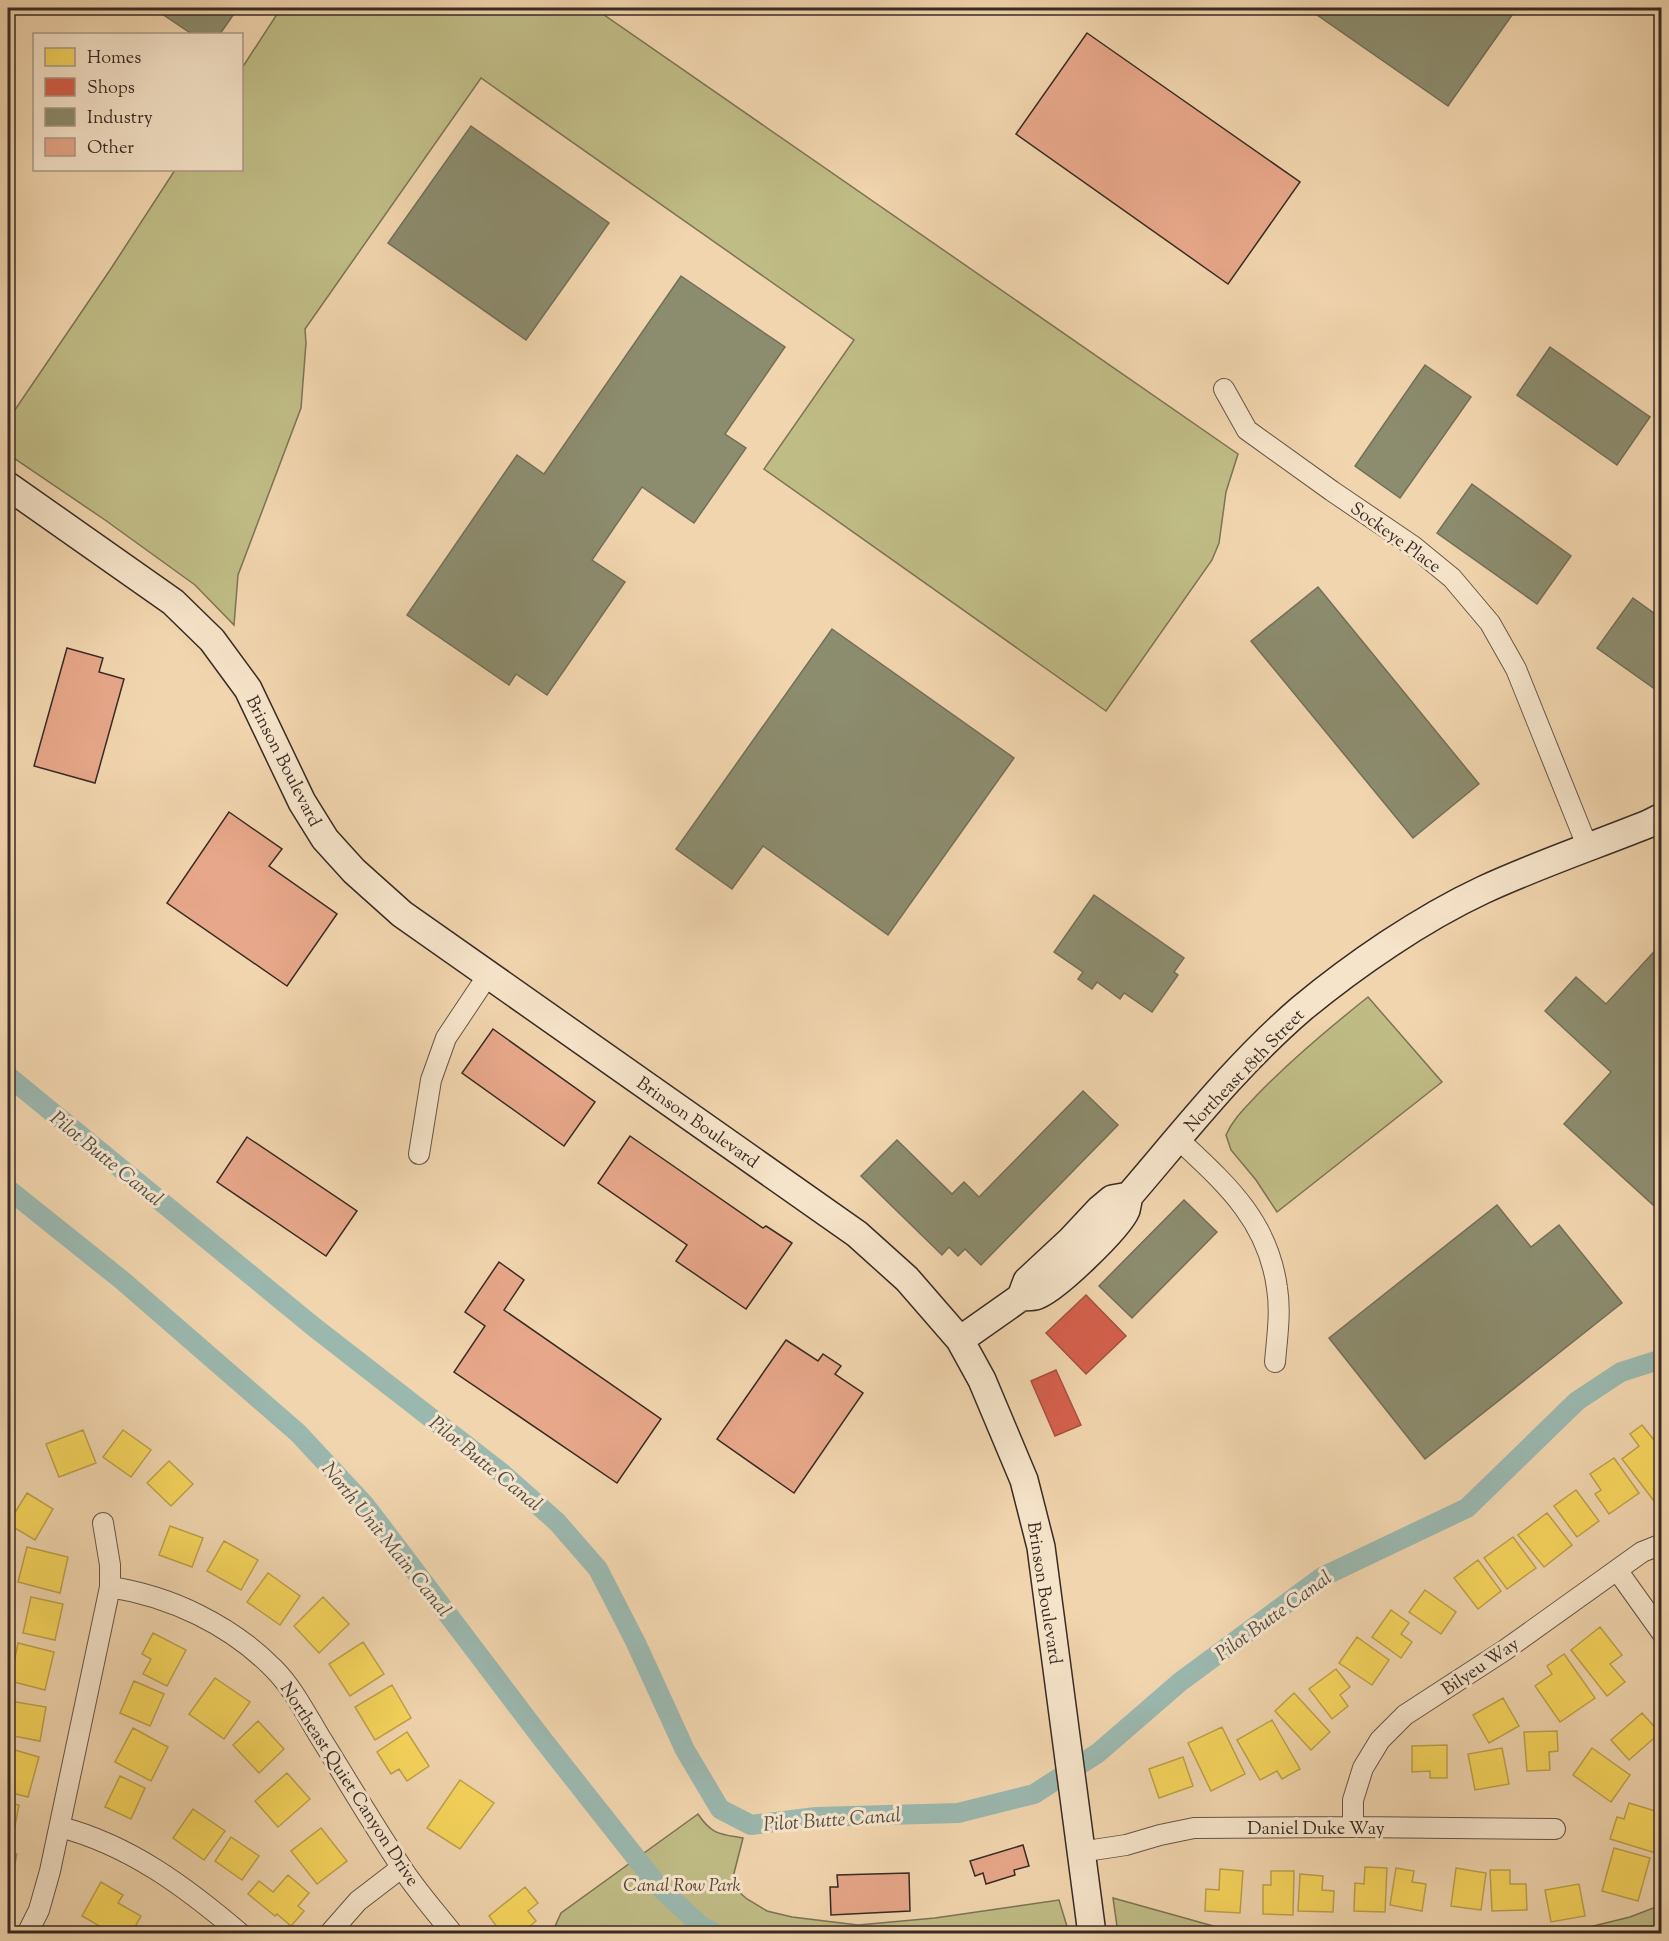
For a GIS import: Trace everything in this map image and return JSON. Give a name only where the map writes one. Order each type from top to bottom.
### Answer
[{"type":"street","name":"Sockeye Place","points":[[1224,389],[1247,430],[1413,546],[1452,578],[1490,623],[1516,669],[1588,848]]},
{"type":"street","name":"Brinson Boulevard","points":[[8,486],[173,602],[212,640],[248,689],[302,802],[325,838],[354,871],[402,914],[857,1234],[907,1280],[960,1340],[982,1380],[1024,1480],[1041,1547],[1091,1927]]},
{"type":"street","name":"Northeast 18th Street","points":[[960,1340],[1022,1297],[1036,1296],[1047,1290],[1083,1258],[1115,1225],[1126,1210],[1129,1196],[1263,1045],[1302,1009],[1352,970],[1400,937],[1482,891],[1662,817]]},
{"type":"street","points":[[419,1154],[431,1080],[446,1038],[488,975]]},
{"type":"street","points":[[1178,1139],[1226,1184],[1255,1222],[1272,1263],[1278,1290],[1275,1362]]},
{"type":"street","points":[[27,1934],[39,1910],[60,1827],[110,1587],[110,1565],[103,1523]]},
{"type":"street","name":"Bilyeu Way","points":[[1353,1827],[1353,1800],[1363,1768],[1380,1740],[1405,1715],[1505,1650],[1642,1552],[1662,1544]]},
{"type":"street","points":[[1617,1570],[1662,1633]]},
{"type":"street","name":"Northeast Quiet Canyon Drive","points":[[110,1587],[134,1590],[173,1604],[212,1622],[249,1646],[276,1670],[299,1703],[401,1868],[453,1934]]},
{"type":"street","points":[[60,1827],[85,1833],[129,1853],[164,1873],[241,1934]]},
{"type":"street","name":"Daniel Duke Way","points":[[1080,1852],[1126,1845],[1194,1828],[1555,1829]]},
{"type":"street","points":[[329,1934],[358,1901],[401,1868]]},
{"type":"green space","points":[[281,8],[594,8],[1238,454],[1226,492],[1219,543],[1212,560],[1106,711],[764,469],[854,340],[481,78],[305,329],[301,408],[238,575],[234,625],[195,585],[8,454],[8,420],[174,171],[243,171],[243,66]]},
{"type":"green space","points":[[1368,997],[1442,1082],[1277,1212],[1256,1180],[1231,1150],[1226,1135],[1240,1114],[1270,1082],[1311,1044]]},
{"type":"green space","name":"Canal Row Park","points":[[698,1814],[712,1830],[728,1836],[743,1838],[731,1885],[747,1899],[767,1911],[792,1917],[858,1925],[935,1918],[1059,1900],[1069,1933],[552,1933],[561,1913]]},
{"type":"green space","points":[[1113,1898],[1224,1929],[1427,1933],[1118,1933]]},
{"type":"green space","points":[[1661,1905],[1661,1933],[1565,1933],[1630,1917]]},
{"type":"building: Homes","points":[[1642,1425],[1662,1450],[1662,1495],[1654,1501],[1622,1459],[1639,1446],[1630,1434]]},
{"type":"building: Homes","points":[[83,1430],[96,1463],[59,1477],[46,1444]]},
{"type":"building: Homes","points":[[123,1430],[151,1450],[131,1477],[103,1457]]},
{"type":"building: Homes","points":[[1614,1458],[1639,1493],[1609,1514],[1595,1494],[1601,1490],[1590,1474]]},
{"type":"building: Homes","points":[[169,1461],[193,1484],[171,1506],[147,1483]]},
{"type":"building: Homes","points":[[1576,1490],[1599,1521],[1577,1537],[1554,1506]]},
{"type":"building: Homes","points":[[27,1493],[53,1509],[35,1540],[8,1524]]},
{"type":"building: Homes","points":[[1547,1513],[1572,1545],[1544,1567],[1518,1535]]},
{"type":"building: Homes","points":[[170,1526],[203,1538],[192,1567],[159,1555]]},
{"type":"building: Homes","points":[[1513,1537],[1536,1568],[1507,1589],[1484,1558]]},
{"type":"building: Homes","points":[[224,1541],[258,1560],[241,1590],[207,1571]]},
{"type":"building: Homes","points":[[27,1547],[68,1557],[60,1593],[18,1582]]},
{"type":"building: Homes","points":[[1478,1560],[1501,1591],[1478,1609],[1454,1578]]},
{"type":"building: Homes","points":[[268,1573],[300,1596],[280,1625],[247,1602]]},
{"type":"building: Homes","points":[[1425,1590],[1456,1612],[1441,1634],[1409,1612]]},
{"type":"building: Homes","points":[[31,1597],[63,1604],[55,1640],[23,1633]]},
{"type":"building: Homes","points":[[323,1597],[349,1624],[319,1653],[294,1626]]},
{"type":"building: Homes","points":[[1391,1610],[1409,1623],[1401,1634],[1412,1642],[1401,1658],[1372,1637]]},
{"type":"building: Homes","points":[[1600,1627],[1622,1655],[1610,1664],[1625,1682],[1607,1696],[1571,1650]]},
{"type":"building: Homes","points":[[153,1633],[186,1650],[167,1686],[143,1674],[151,1659],[142,1654]]},
{"type":"building: Homes","points":[[1357,1637],[1389,1660],[1372,1685],[1339,1663]]},
{"type":"building: Homes","points":[[363,1642],[384,1674],[350,1696],[329,1664]]},
{"type":"building: Homes","points":[[18,1643],[54,1652],[45,1690],[10,1681]]},
{"type":"building: Homes","points":[[1564,1654],[1595,1698],[1560,1722],[1535,1686],[1552,1674],[1547,1666]]},
{"type":"building: Homes","points":[[1336,1669],[1350,1687],[1340,1695],[1348,1706],[1332,1719],[1309,1689]]},
{"type":"building: Homes","points":[[215,1678],[250,1702],[224,1739],[189,1714]]},
{"type":"building: Homes","points":[[134,1681],[164,1694],[150,1726],[120,1713]]},
{"type":"building: Homes","points":[[392,1685],[411,1718],[375,1740],[355,1707]]},
{"type":"building: Homes","points":[[1294,1693],[1330,1732],[1311,1750],[1275,1711]]},
{"type":"building: Homes","points":[[1503,1698],[1519,1726],[1489,1743],[1473,1715]]},
{"type":"building: Homes","points":[[10,1701],[46,1707],[40,1741],[8,1735]]},
{"type":"building: Homes","points":[[1642,1713],[1660,1733],[1629,1760],[1611,1740]]},
{"type":"building: Homes","points":[[1272,1720],[1300,1769],[1282,1779],[1277,1771],[1260,1780],[1237,1740]]},
{"type":"building: Homes","points":[[258,1721],[284,1749],[259,1773],[233,1745]]},
{"type":"building: Homes","points":[[1222,1727],[1245,1774],[1211,1791],[1188,1743]]},
{"type":"building: Homes","points":[[133,1728],[168,1747],[151,1781],[115,1762]]},
{"type":"building: Homes","points":[[1557,1731],[1558,1751],[1549,1752],[1550,1770],[1527,1771],[1524,1732]]},
{"type":"building: Homes","points":[[407,1732],[429,1766],[407,1781],[399,1769],[391,1774],[377,1752]]},
{"type":"building: Homes","points":[[1447,1745],[1447,1778],[1430,1778],[1430,1771],[1412,1772],[1412,1746]]},
{"type":"building: Homes","points":[[8,1748],[39,1757],[28,1797],[8,1792]]},
{"type":"building: Homes","points":[[1502,1748],[1509,1784],[1475,1790],[1468,1754]]},
{"type":"building: Homes","points":[[1592,1748],[1630,1775],[1611,1802],[1573,1775]]},
{"type":"building: Homes","points":[[1183,1757],[1193,1786],[1159,1798],[1149,1769]]},
{"type":"building: Homes","points":[[287,1773],[310,1799],[278,1827],[255,1801]]},
{"type":"building: Homes","points":[[120,1776],[145,1788],[131,1819],[105,1807]]},
{"type":"building: Homes","points":[[460,1780],[494,1803],[460,1849],[427,1828]]},
{"type":"building: Homes","points":[[8,1803],[19,1805],[12,1841],[8,1840]]},
{"type":"building: Homes","points":[[1629,1803],[1662,1813],[1662,1855],[1610,1839],[1617,1817],[1624,1819]]},
{"type":"building: Homes","points":[[193,1809],[225,1831],[204,1860],[173,1838]]},
{"type":"building: Homes","points":[[321,1828],[347,1861],[317,1884],[291,1851]]},
{"type":"building: Homes","points":[[231,1837],[259,1856],[242,1880],[215,1861]]},
{"type":"building: Homes","points":[[1614,1848],[1650,1858],[1638,1901],[1602,1891]]},
{"type":"building: Homes","points":[[8,1852],[17,1854],[8,1895]]},
{"type":"building: Homes","points":[[1365,1867],[1387,1868],[1385,1912],[1354,1911],[1355,1883],[1364,1884]]},
{"type":"building: Homes","points":[[1396,1868],[1414,1871],[1412,1882],[1426,1884],[1422,1911],[1390,1905]]},
{"type":"building: Homes","points":[[1456,1868],[1486,1873],[1481,1910],[1451,1906]]},
{"type":"building: Homes","points":[[1220,1869],[1243,1871],[1240,1913],[1205,1911],[1206,1889],[1219,1890]]},
{"type":"building: Homes","points":[[1490,1870],[1510,1870],[1510,1884],[1526,1884],[1527,1910],[1492,1911]]},
{"type":"building: Homes","points":[[1271,1871],[1294,1871],[1293,1915],[1263,1914],[1263,1885],[1271,1885]]},
{"type":"building: Homes","points":[[1300,1874],[1323,1876],[1322,1890],[1334,1891],[1333,1912],[1298,1911]]},
{"type":"building: Homes","points":[[288,1875],[309,1893],[298,1906],[304,1911],[291,1926],[248,1894],[259,1881],[273,1892]]},
{"type":"building: Homes","points":[[101,1882],[123,1895],[118,1903],[141,1916],[131,1934],[113,1934],[82,1916]]},
{"type":"building: Homes","points":[[1579,1884],[1585,1916],[1551,1922],[1545,1890]]},
{"type":"building: Homes","points":[[525,1887],[538,1903],[528,1911],[536,1921],[521,1934],[502,1934],[489,1916]]},
{"type":"building: Shops","points":[[1086,1295],[1126,1336],[1086,1374],[1046,1333]]},
{"type":"building: Shops","points":[[1056,1370],[1081,1425],[1055,1436],[1031,1381]]},
{"type":"building: Industry","points":[[153,8],[238,8],[221,33],[190,33]]},
{"type":"building: Industry","points":[[1307,8],[1517,8],[1448,106]]},
{"type":"building: Industry","points":[[471,126],[609,223],[526,340],[388,243]]},
{"type":"building: Industry","points":[[681,276],[785,347],[725,434],[746,448],[694,523],[642,487],[592,560],[625,582],[547,695],[516,674],[509,685],[407,615],[517,455],[544,474]]},
{"type":"building: Industry","points":[[1550,347],[1650,417],[1617,465],[1517,395]]},
{"type":"building: Industry","points":[[1425,365],[1471,397],[1400,498],[1355,466]]},
{"type":"building: Industry","points":[[1472,484],[1571,556],[1537,604],[1437,533]]},
{"type":"building: Industry","points":[[1318,587],[1479,784],[1413,838],[1251,641]]},
{"type":"building: Industry","points":[[1633,598],[1662,619],[1662,694],[1597,648]]},
{"type":"building: Industry","points":[[832,629],[1014,758],[888,935],[763,846],[732,889],[676,849]]},
{"type":"building: Industry","points":[[1094,895],[1184,958],[1174,972],[1178,975],[1152,1012],[1124,993],[1120,999],[1097,982],[1092,989],[1078,979],[1083,972],[1054,952]]},
{"type":"building: Industry","points":[[1661,944],[1662,1213],[1564,1124],[1611,1072],[1545,1011],[1576,977],[1606,1004]]},
{"type":"building: Industry","points":[[1083,1091],[1118,1125],[981,1265],[965,1249],[958,1256],[949,1247],[942,1255],[861,1176],[897,1140],[952,1194],[964,1182],[979,1197]]},
{"type":"building: Industry","points":[[1184,1200],[1217,1232],[1132,1318],[1099,1286]]},
{"type":"building: Industry","points":[[1497,1205],[1531,1247],[1559,1225],[1622,1303],[1425,1459],[1329,1338]]},
{"type":"building: Other","points":[[1087,33],[1300,182],[1228,284],[1016,134]]},
{"type":"building: Other","points":[[67,648],[103,658],[99,672],[124,679],[95,783],[34,766]]},
{"type":"building: Other","points":[[229,812],[282,849],[269,866],[337,914],[287,986],[167,903]]},
{"type":"building: Other","points":[[493,1029],[595,1102],[564,1146],[462,1073]]},
{"type":"building: Other","points":[[630,1136],[763,1228],[766,1226],[792,1243],[746,1309],[676,1261],[687,1245],[598,1183]]},
{"type":"building: Other","points":[[247,1137],[357,1211],[326,1256],[217,1182]]},
{"type":"building: Other","points":[[499,1262],[524,1280],[504,1310],[661,1419],[617,1483],[454,1372],[485,1326],[465,1312]]},
{"type":"building: Other","points":[[786,1340],[818,1361],[823,1354],[841,1366],[835,1374],[863,1393],[794,1493],[717,1439]]},
{"type":"building: Other","points":[[1023,1845],[1029,1866],[1014,1870],[1015,1875],[986,1884],[983,1873],[975,1876],[970,1861]]},
{"type":"building: Other","points":[[909,1873],[910,1911],[831,1915],[830,1887],[838,1887],[837,1875]]},
{"type":"waterway","name":"Pilot Butte Canal","points":[[8,1076],[314,1327],[503,1474],[557,1522],[598,1569],[636,1643],[685,1750],[720,1809],[751,1825],[816,1817],[958,1813],[1034,1794],[1098,1753],[1180,1682],[1322,1577],[1467,1508],[1577,1401],[1621,1372],[1662,1359]]},
{"type":"waterway","name":"North Unit Main Canal","points":[[8,1189],[123,1281],[298,1433],[365,1505],[540,1736],[659,1887],[701,1926],[717,1934]]}]
